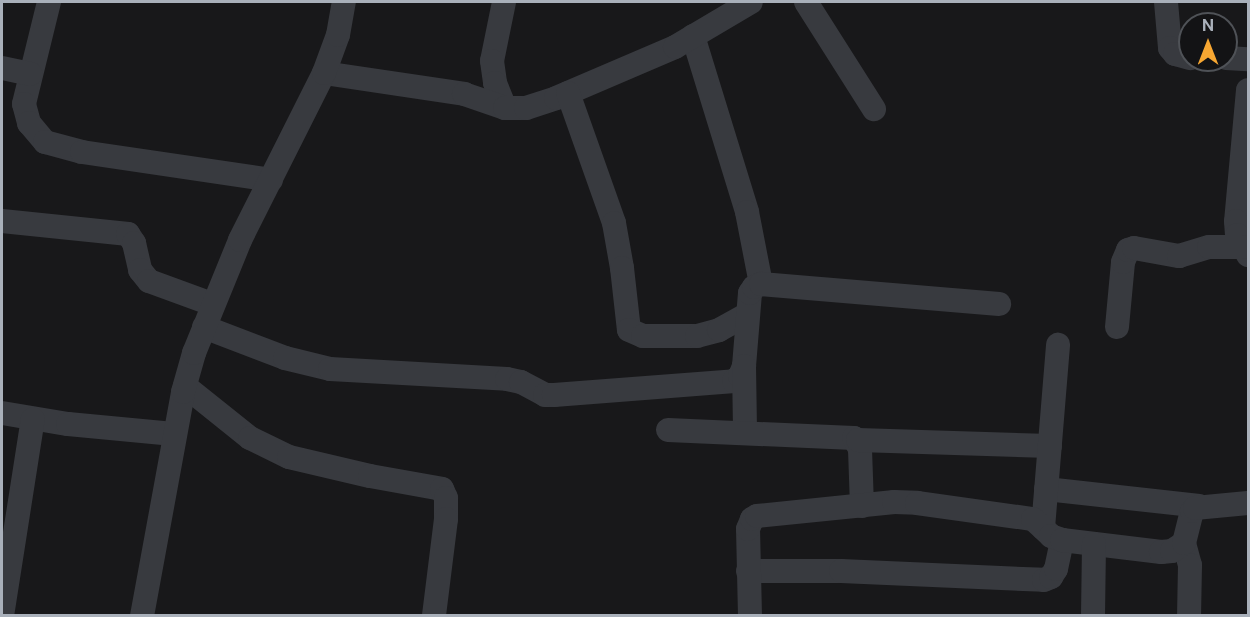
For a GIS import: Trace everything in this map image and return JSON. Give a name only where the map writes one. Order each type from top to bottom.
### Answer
[{"type":"street","points":[[49,2],[24,105],[29,123],[45,142],[82,152],[271,180]]},
{"type":"street","points":[[141,615],[184,386],[212,304],[253,212],[324,73],[338,35],[344,2]]},
{"type":"street","points":[[504,2],[492,60],[495,83],[505,108]]},
{"type":"street","points":[[324,73],[464,94],[505,108],[526,108],[568,93],[675,47],[751,2]]},
{"type":"street","points":[[806,2],[874,109]]},
{"type":"street","points":[[1166,2],[1170,48],[1178,55]]},
{"type":"street","points":[[693,36],[747,212],[761,284]]},
{"type":"street","points":[[2,68],[30,74]]},
{"type":"street","points":[[1117,327],[1123,262],[1128,250],[1134,248],[1179,256],[1209,247],[1245,251],[1236,221],[1248,90]]},
{"type":"street","points":[[568,93],[614,222],[628,330],[643,336],[697,336],[719,330],[748,314]]},
{"type":"street","points":[[2,221],[128,234],[134,243],[140,270],[149,281],[212,304]]},
{"type":"street","points":[[745,433],[744,366],[750,293],[754,286],[761,284],[999,304]]},
{"type":"street","points":[[204,327],[285,358],[319,367],[359,372],[507,379],[521,382],[544,394],[725,384],[741,376],[744,366]]},
{"type":"street","points":[[748,571],[841,570],[1044,580],[1051,577],[1056,569],[1046,489],[1058,345]]},
{"type":"street","points":[[184,386],[250,438],[289,457],[359,474],[441,489],[446,498],[446,512],[434,615]]},
{"type":"street","points":[[2,413],[33,419],[174,434]]},
{"type":"street","points":[[2,615],[33,419]]},
{"type":"street","points":[[668,430],[849,437],[858,440],[1050,446]]},
{"type":"street","points":[[858,440],[862,506]]},
{"type":"street","points":[[1046,489],[1199,507],[1248,503]]},
{"type":"street","points":[[750,615],[748,529],[752,519],[757,516],[917,502],[1023,516],[1033,519],[1053,534],[1094,544],[1161,552],[1172,551],[1184,543]]},
{"type":"street","points":[[1189,615],[1191,572],[1184,543],[1192,511],[1199,507]]},
{"type":"street","points":[[1093,615],[1094,544]]}]
